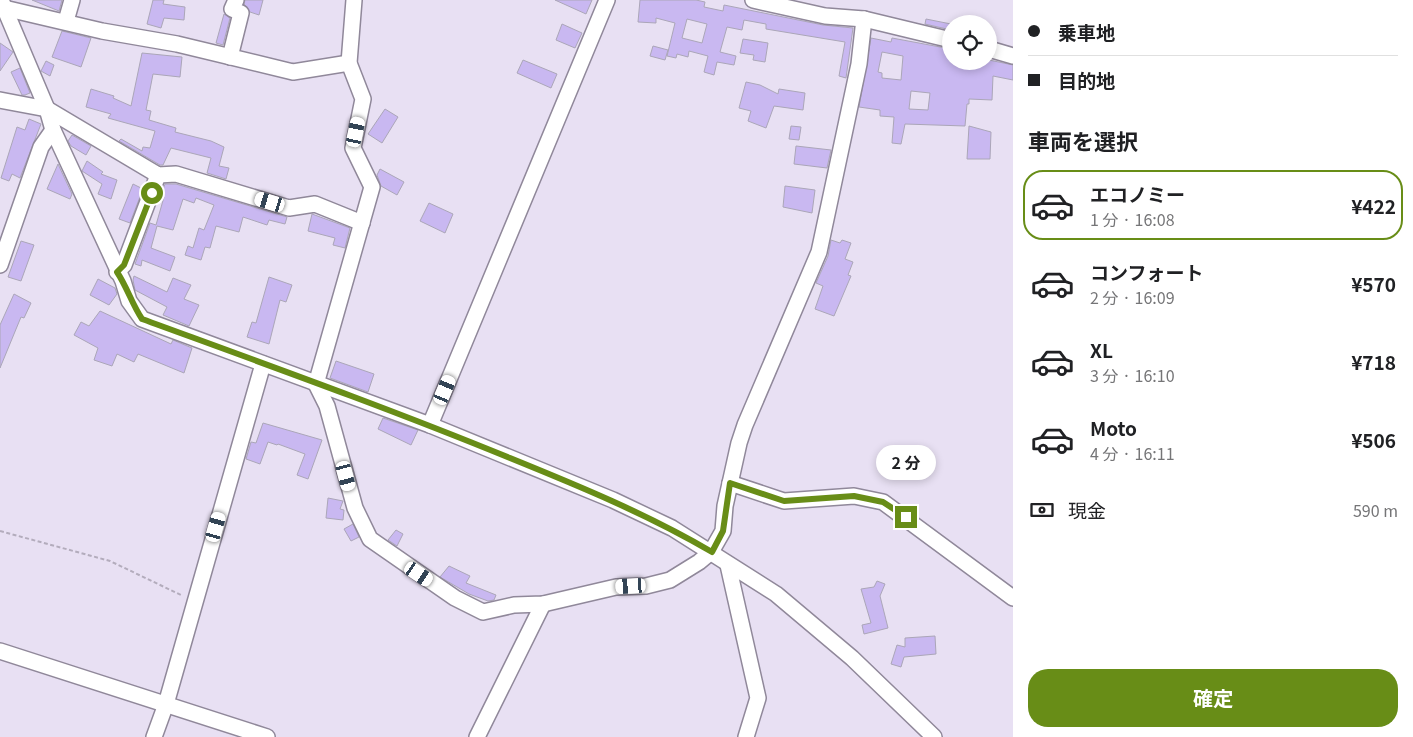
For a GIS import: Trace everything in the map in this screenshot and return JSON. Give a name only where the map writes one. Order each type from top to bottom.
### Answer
[{"type":"street","points":[[66,21],[72,0]]},
{"type":"street","points":[[230,58],[241,13],[232,9],[236,0]]},
{"type":"street","points":[[354,0],[348,63],[363,99],[353,148],[372,187],[316,384],[327,406],[355,508],[370,539],[455,598],[483,612],[514,605],[543,604],[616,587],[646,586],[670,580],[712,552],[723,531],[730,483],[745,425],[819,252],[858,64],[864,19]]},
{"type":"street","points":[[430,425],[607,0]]},
{"type":"street","points":[[753,0],[825,16],[864,19],[942,38]]},
{"type":"street","points":[[2,6],[293,72],[348,63]]},
{"type":"street","points":[[2,6],[47,109],[53,130],[130,300],[142,319],[430,425],[614,500],[672,528],[776,594],[852,658],[934,737]]},
{"type":"street","points":[[997,51],[1013,56]]},
{"type":"street","points":[[0,100],[47,109],[158,175],[176,174],[289,208],[316,204],[362,223]]},
{"type":"street","points":[[0,264],[41,147],[53,130]]},
{"type":"street","points":[[117,272],[124,265],[158,175]]},
{"type":"street","points":[[154,737],[166,704],[263,364]]},
{"type":"street","points":[[730,483],[784,501],[854,496],[883,502],[1013,598]]},
{"type":"street","points":[[728,565],[758,698],[746,737]]},
{"type":"street","points":[[477,737],[543,604]]},
{"type":"street","points":[[0,650],[267,737]]},
{"type":"path","points":[[0,531],[110,561],[173,593],[196,600]]},
{"type":"building","points":[[32,0],[62,0],[59,11]]},
{"type":"building","points":[[153,0],[164,0],[163,4],[185,7],[184,20],[164,18],[161,28],[147,24]]},
{"type":"building","points":[[245,0],[263,0],[259,15],[250,12],[244,4]]},
{"type":"building","points":[[555,0],[592,0],[586,14]]},
{"type":"building","points":[[640,0],[696,0],[705,2],[704,7],[723,11],[724,5],[823,25],[853,28],[846,78],[839,76],[845,42],[766,29],[766,24],[744,20],[742,30],[727,27],[720,52],[736,56],[734,65],[717,62],[714,75],[704,72],[708,56],[689,51],[688,57],[677,54],[676,58],[667,56],[675,23],[656,18],[656,23],[638,22]],"holes":[[[687,19],[707,24],[702,43],[682,38]]]},
{"type":"building","points":[[224,14],[230,18],[223,45],[216,43]]},
{"type":"building","points":[[926,19],[942,22],[942,28],[925,24]]},
{"type":"building","points":[[562,24],[582,33],[575,48],[556,40]]},
{"type":"building","points":[[62,31],[91,38],[81,67],[52,57]]},
{"type":"building","points":[[871,38],[891,42],[892,38],[942,47],[942,70],[997,70],[997,62],[1013,65],[1013,80],[993,76],[992,100],[969,99],[965,126],[905,124],[901,144],[892,143],[894,117],[880,116],[880,110],[859,107]],"holes":[[[882,52],[903,56],[901,80],[882,78],[882,73],[878,72]],[[911,91],[930,93],[928,110],[909,109]]]},
{"type":"building","points":[[743,39],[768,43],[765,62],[753,60],[754,55],[740,53]]},
{"type":"building","points":[[0,43],[13,52],[0,71]]},
{"type":"building","points":[[653,46],[668,50],[665,60],[650,56]]},
{"type":"building","points":[[142,53],[182,57],[180,77],[153,74],[146,110],[151,111],[149,120],[176,128],[175,132],[211,141],[224,147],[219,166],[229,168],[226,179],[207,173],[211,158],[171,148],[163,165],[160,165],[119,141],[121,139],[142,151],[143,147],[150,148],[155,131],[108,118],[111,114],[86,107],[91,89],[114,96],[113,98],[131,106]]},
{"type":"building","points":[[523,60],[557,74],[551,88],[517,73]]},
{"type":"building","points":[[46,61],[54,65],[50,76],[41,71]]},
{"type":"building","points":[[20,68],[30,93],[25,95],[22,95],[11,72]]},
{"type":"building","points":[[746,82],[760,85],[778,94],[779,89],[805,93],[803,110],[774,106],[766,128],[748,121],[751,111],[739,108]]},
{"type":"building","points":[[385,109],[398,117],[382,143],[368,134]]},
{"type":"building","points":[[29,119],[41,124],[20,178],[12,174],[9,181],[1,178],[17,127],[25,130]]},
{"type":"building","points":[[791,126],[801,127],[799,140],[789,139]]},
{"type":"building","points":[[969,126],[991,132],[990,159],[967,159]]},
{"type":"building","points":[[72,135],[91,146],[86,155],[71,146],[68,141]]},
{"type":"building","points":[[796,146],[831,150],[827,168],[794,164]]},
{"type":"building","points":[[87,161],[103,172],[101,174],[117,180],[111,199],[98,194],[102,184],[82,171]]},
{"type":"building","points":[[58,164],[72,194],[70,199],[47,189]]},
{"type":"building","points":[[380,169],[404,182],[397,195],[381,186],[377,175]]},
{"type":"building","points":[[133,184],[143,189],[130,223],[119,219]]},
{"type":"building","points":[[165,184],[176,184],[287,217],[285,224],[269,220],[267,225],[243,217],[239,232],[216,226],[210,248],[205,247],[201,260],[185,255],[188,246],[193,248],[199,228],[204,230],[214,205],[196,198],[194,203],[183,199],[173,230],[157,226],[151,248],[175,257],[170,271],[142,260],[141,266],[135,264],[150,223],[156,225],[164,197],[161,195]]},
{"type":"building","points":[[785,186],[815,190],[812,213],[783,207]]},
{"type":"building","points":[[429,203],[453,214],[445,233],[420,221]]},
{"type":"building","points":[[312,214],[350,228],[345,248],[333,245],[335,238],[308,231]]},
{"type":"building","points":[[831,240],[840,243],[842,240],[851,243],[845,259],[853,262],[848,275],[851,276],[834,316],[815,309],[823,286],[816,283],[828,256]]},
{"type":"building","points":[[21,241],[34,245],[21,281],[8,277]]},
{"type":"building","points":[[134,276],[167,292],[173,278],[191,285],[184,299],[199,305],[189,326],[163,315],[167,307],[135,290]]},
{"type":"building","points":[[269,277],[292,285],[286,302],[280,300],[269,344],[247,337],[252,322],[256,323]]},
{"type":"building","points":[[98,279],[115,288],[117,294],[109,305],[90,295]]},
{"type":"building","points":[[14,294],[31,303],[24,318],[21,317],[0,368],[0,325]]},
{"type":"building","points":[[100,311],[171,344],[173,340],[192,348],[184,373],[138,354],[134,362],[117,354],[112,366],[94,360],[98,348],[74,335],[81,322],[89,326]]},
{"type":"building","points":[[336,361],[374,374],[368,392],[330,378]]},
{"type":"building","points":[[383,418],[418,430],[411,445],[378,429]]},
{"type":"building","points":[[263,423],[322,440],[308,479],[297,475],[305,454],[278,444],[268,442],[260,464],[246,459],[251,442],[256,443]]},
{"type":"building","points":[[328,498],[343,501],[340,509],[344,510],[343,520],[326,518]]},
{"type":"building","points":[[353,524],[359,537],[351,541],[344,529]]},
{"type":"building","points":[[396,530],[403,534],[397,546],[388,540]]},
{"type":"building","points":[[449,566],[470,576],[466,583],[496,595],[494,600],[488,601],[469,594],[440,577]]},
{"type":"building","points":[[877,581],[885,584],[880,596],[888,628],[864,634],[862,625],[871,623],[861,589],[874,587]]},
{"type":"building","points":[[935,636],[936,654],[904,657],[901,667],[891,664],[897,645],[905,647],[905,638]]},
{"type":"route","points":[[152,193],[124,265],[117,272],[123,281],[130,300],[142,319],[430,425],[614,500],[672,528],[712,552],[723,531],[725,506],[730,483],[748,487],[784,501],[820,500],[854,496],[883,502],[906,517]]}]
